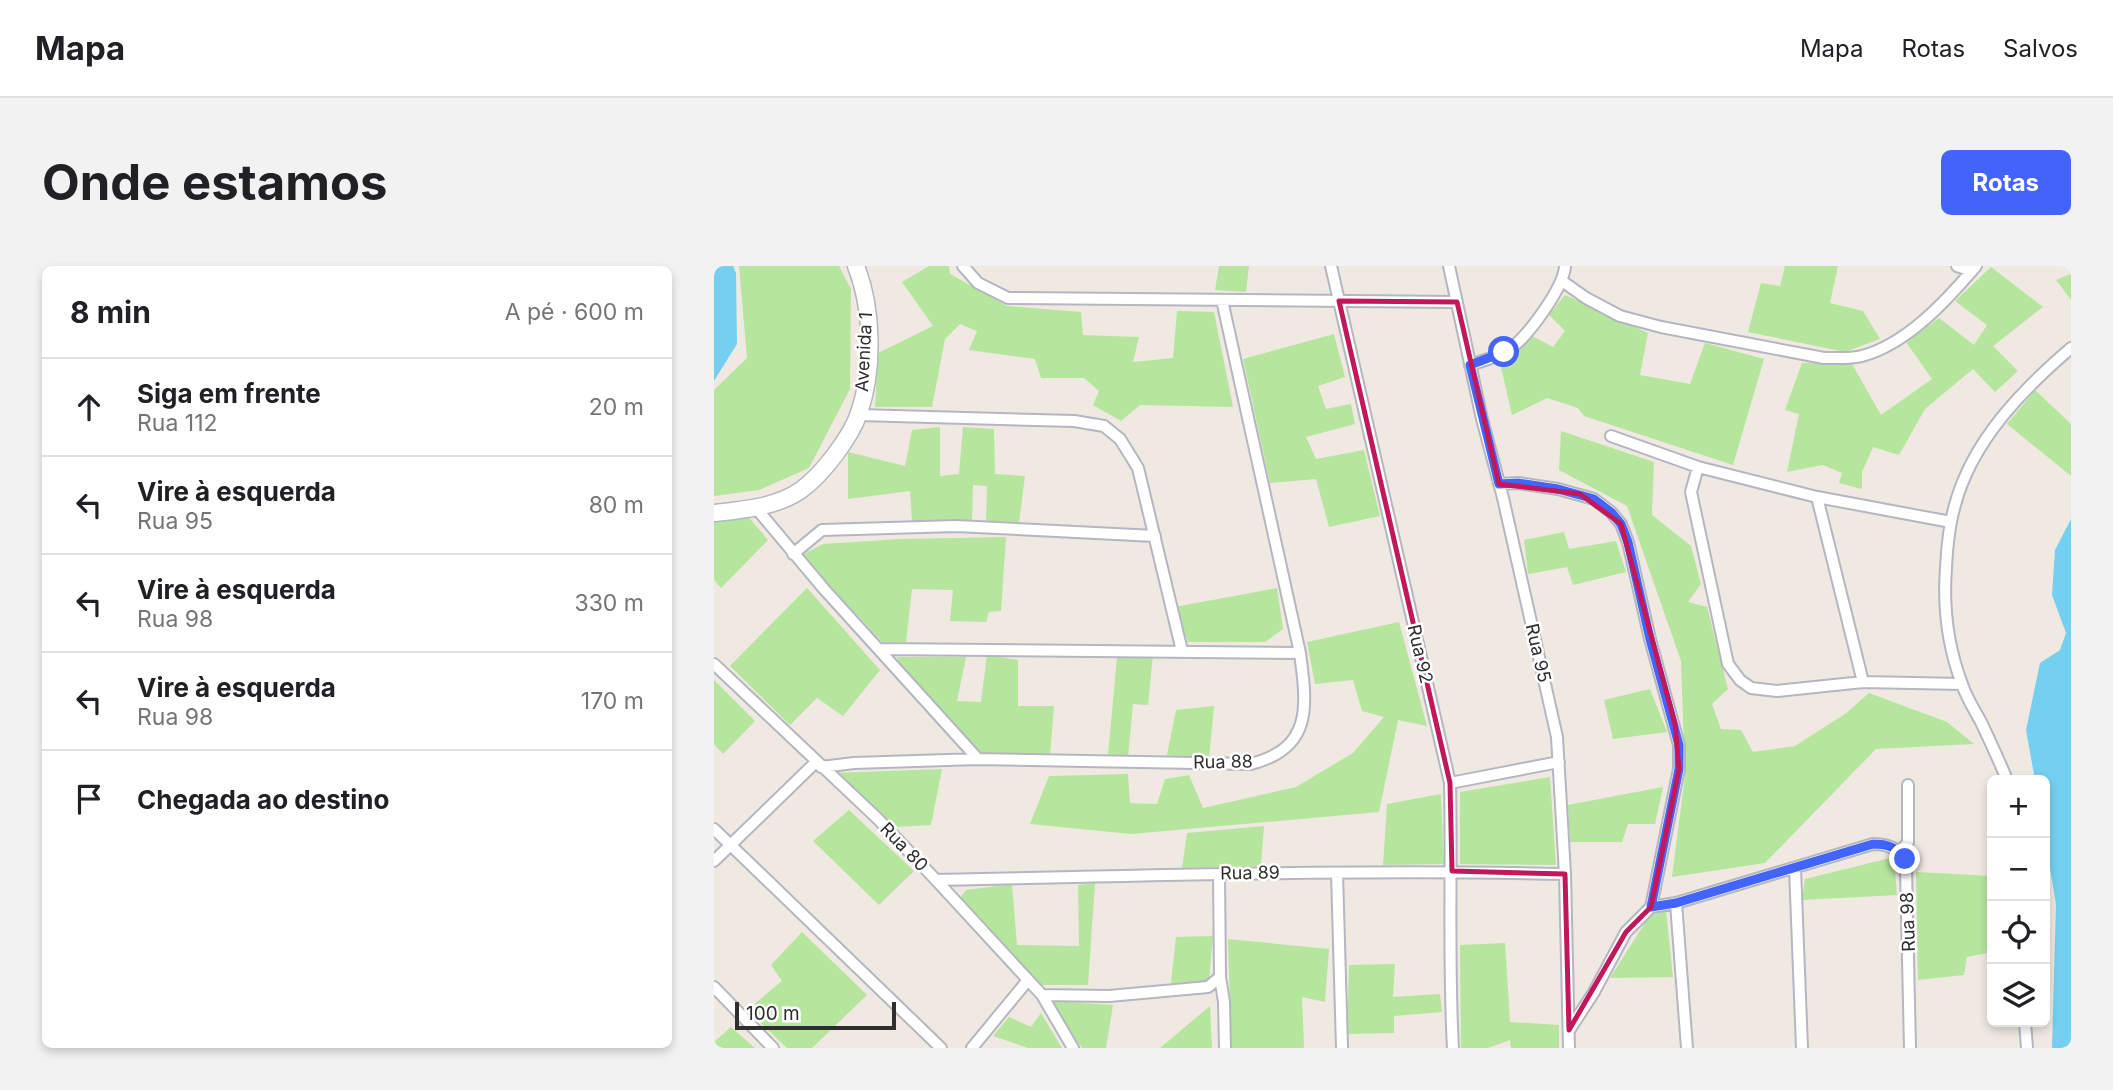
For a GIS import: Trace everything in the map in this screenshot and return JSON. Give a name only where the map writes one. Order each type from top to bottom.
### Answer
[{"type":"main road","name":"Avenida 1","points":[[714,513],[756,508],[800,490],[819,473],[847,436],[859,415],[867,379],[869,324],[866,296],[856,266]]},
{"type":"street","points":[[963,266],[978,283],[1008,298],[1457,302]]},
{"type":"street","name":"Rua 92","points":[[1331,266],[1450,783],[1452,871],[1449,977],[1452,1048]]},
{"type":"street","name":"Rua 95","points":[[1449,266],[1554,720],[1565,874],[1569,1048]]},
{"type":"street","points":[[1470,365],[1489,359],[1515,345],[1562,281],[1565,266]]},
{"type":"street","points":[[1957,266],[1974,268]]},
{"type":"street","points":[[1562,281],[1602,308],[1640,322],[1824,358],[1844,358],[1863,356],[1901,337],[1931,314],[1974,268]]},
{"type":"street","name":"Rua 88","points":[[818,765],[978,759],[1251,764],[1268,760],[1295,739],[1303,724],[1304,685],[1300,653],[1222,300]]},
{"type":"street","points":[[2005,775],[1962,684],[1946,613],[1945,589],[1951,522],[1962,484],[1982,446],[2009,408],[2032,382],[2071,348]]},
{"type":"street","points":[[859,415],[1074,421],[1104,426],[1120,439],[1138,468],[1182,651]]},
{"type":"street","points":[[1611,436],[1698,467],[1816,497],[1951,522]]},
{"type":"street","points":[[1698,467],[1691,492],[1728,664],[1740,680],[1751,688],[1777,691],[1863,682],[1962,684]]},
{"type":"street","points":[[1499,484],[1518,483],[1558,489],[1594,499],[1621,524],[1628,542],[1650,639],[1679,745],[1679,769],[1651,907],[1626,932],[1594,992],[1569,1030]]},
{"type":"street","points":[[1816,497],[1863,682]]},
{"type":"street","points":[[756,508],[793,554],[978,759]]},
{"type":"street","points":[[793,554],[822,530],[956,526],[1154,536]]},
{"type":"street","points":[[880,649],[1300,653]]},
{"type":"street","name":"Rua 80","points":[[714,664],[877,819],[936,880],[1042,995],[1073,1048]]},
{"type":"street","points":[[1450,783],[1559,762]]},
{"type":"street","points":[[714,861],[818,765]]},
{"type":"street","points":[[1651,907],[1676,903],[1873,844],[1885,844],[1900,853],[1908,842],[1909,785]]},
{"type":"street","points":[[714,828],[940,1048]]},
{"type":"street","name":"Rua 98","points":[[1900,853],[1905,859],[1906,868],[1910,1048]]},
{"type":"street","points":[[1794,868],[1802,1048]]},
{"type":"street","name":"Rua 89","points":[[936,880],[1452,871],[1565,874]]},
{"type":"street","points":[[1337,873],[1342,1048]]},
{"type":"street","points":[[1219,874],[1224,1048]]},
{"type":"street","points":[[1676,903],[1687,1048]]},
{"type":"street","points":[[1042,995],[1109,996],[1209,987],[1220,977]]},
{"type":"street","points":[[972,1048],[1028,980]]},
{"type":"street","points":[[714,987],[773,1048]]},
{"type":"street","points":[[2025,1027],[2027,1048]]},
{"type":"highlighted area","points":[[1339,301],[1457,302],[1499,484],[1580,494],[1621,524],[1675,724],[1679,769],[1651,907],[1626,932],[1569,1030],[1565,874],[1452,871],[1450,783]]},
{"type":"green space","points":[[739,266],[839,266],[851,289],[850,389],[809,468],[759,490],[714,496],[714,390],[747,358]]},
{"type":"green space","points":[[929,266],[949,266],[950,274],[1007,306],[1081,312],[1083,335],[1139,337],[1133,362],[1173,358],[1177,311],[1214,312],[1233,407],[1140,405],[1121,421],[1093,405],[1099,391],[1084,378],[1041,378],[1035,359],[969,350],[977,331],[960,324],[945,339],[932,407],[875,407],[878,353],[933,326],[902,282]]},
{"type":"green space","points":[[1219,266],[1249,266],[1246,292],[1215,290]]},
{"type":"green space","points":[[1785,266],[1838,266],[1830,303],[1863,311],[1880,339],[1845,352],[1748,332],[1761,283],[1780,286]]},
{"type":"green space","points":[[1991,267],[2043,307],[1993,346],[2018,371],[1995,392],[1973,369],[1925,409],[1899,455],[1873,447],[1862,472],[1862,489],[1839,483],[1842,473],[1823,465],[1787,472],[1799,414],[1785,410],[1802,363],[1852,364],[1881,415],[1932,379],[1906,342],[1939,318],[1974,345],[1987,325],[1955,301]]},
{"type":"green space","points":[[2071,274],[2071,300],[2056,280]]},
{"type":"green space","points":[[1565,295],[1648,333],[1640,375],[1690,384],[1705,343],[1764,359],[1733,465],[1584,416],[1578,408],[1547,398],[1512,415],[1501,367],[1532,336],[1553,347],[1565,331],[1549,315]]},
{"type":"green space","points":[[1334,334],[1345,377],[1318,386],[1326,409],[1351,404],[1355,424],[1306,437],[1316,459],[1364,450],[1380,516],[1329,527],[1316,479],[1270,483],[1243,359]]},
{"type":"green space","points":[[2035,390],[2071,424],[2071,476],[2007,424]]},
{"type":"green space","points":[[940,427],[940,476],[959,474],[963,427],[994,429],[995,474],[1025,476],[1019,522],[986,521],[987,486],[973,485],[972,521],[912,521],[910,491],[848,499],[848,452],[905,466],[912,430]]},
{"type":"green space","points":[[1561,431],[1654,462],[1652,515],[1691,546],[1701,584],[1688,602],[1707,607],[1728,689],[1712,704],[1721,729],[1741,730],[1753,752],[1795,746],[1845,714],[1869,693],[1947,722],[1974,744],[1876,749],[1765,863],[1672,877],[1685,776],[1681,661],[1627,506],[1559,470]]},
{"type":"green space","points":[[746,514],[768,540],[721,588],[714,580],[714,518]]},
{"type":"green space","points":[[1564,532],[1569,549],[1616,541],[1626,572],[1573,585],[1567,567],[1528,574],[1524,540]]},
{"type":"green space","points":[[1006,537],[1001,611],[989,612],[986,622],[950,621],[953,590],[912,589],[906,642],[883,643],[802,555],[823,544]]},
{"type":"green space","points":[[807,588],[880,670],[843,716],[817,698],[790,725],[730,666]]},
{"type":"green space","points":[[1277,588],[1283,629],[1265,642],[1188,642],[1175,607]]},
{"type":"green space","points":[[1399,622],[1427,726],[1398,720],[1379,812],[1131,834],[1030,824],[1049,776],[1128,774],[1130,803],[1157,804],[1165,779],[1189,775],[1203,808],[1296,787],[1353,753],[1384,717],[1362,711],[1353,680],[1315,684],[1307,642]]},
{"type":"green space","points":[[987,655],[1018,660],[1018,706],[1054,706],[1050,755],[978,754],[899,664],[897,657],[966,657],[957,701],[981,702]]},
{"type":"green space","points":[[1153,655],[1148,705],[1133,704],[1128,757],[1108,755],[1117,657]]},
{"type":"green space","points":[[714,680],[755,721],[723,754],[714,744]]},
{"type":"green space","points":[[1650,689],[1667,732],[1613,739],[1604,700]]},
{"type":"green space","points":[[1214,706],[1209,759],[1167,755],[1176,710]]},
{"type":"green space","points":[[942,769],[931,825],[894,827],[834,773]]},
{"type":"green space","points":[[1550,777],[1556,865],[1460,864],[1460,792]]},
{"type":"green space","points":[[1663,787],[1655,824],[1628,824],[1622,842],[1570,842],[1568,805]]},
{"type":"green space","points":[[1441,794],[1444,864],[1383,865],[1387,804]]},
{"type":"green space","points":[[849,810],[914,871],[879,905],[813,841]]},
{"type":"green space","points":[[1264,826],[1261,866],[1182,868],[1187,833]]},
{"type":"green space","points":[[1894,857],[1897,895],[1802,900],[1805,879]]},
{"type":"green space","points":[[1916,872],[1987,876],[1987,953],[1967,957],[1964,975],[1918,980]]},
{"type":"green space","points":[[1095,883],[1088,985],[1040,985],[960,898],[966,890],[1012,884],[1017,945],[1079,946],[1078,885]]},
{"type":"green space","points":[[1666,911],[1673,977],[1610,978],[1650,915]]},
{"type":"green space","points":[[802,932],[867,995],[812,1048],[787,1048],[747,1010],[782,981],[771,965]]},
{"type":"green space","points":[[1213,936],[1209,981],[1171,983],[1176,937]]},
{"type":"green space","points":[[1228,939],[1329,949],[1325,1002],[1302,997],[1304,1048],[1231,1048]]},
{"type":"green space","points":[[1505,943],[1510,1022],[1559,1025],[1559,1048],[1511,1048],[1510,1040],[1488,1048],[1461,1048],[1460,945]]},
{"type":"green space","points":[[1395,964],[1393,997],[1440,994],[1442,1012],[1394,1016],[1394,1033],[1347,1034],[1349,965]]},
{"type":"green space","points":[[1051,1001],[1113,1005],[1106,1048],[1082,1048]]},
{"type":"green space","points":[[1210,1006],[1212,1048],[1160,1048]]},
{"type":"green space","points":[[1041,1013],[1062,1048],[1028,1048],[993,1036],[1009,1017],[1031,1027]]},
{"type":"green space","points":[[731,1027],[755,1048],[714,1048],[714,1042]]},
{"type":"water","points":[[714,266],[733,266],[736,273],[737,344],[714,381]]},
{"type":"water","points":[[2071,519],[2071,1048],[2052,1048],[2056,904],[2050,869],[2050,775],[2034,775],[2026,730],[2040,663],[2060,650],[2066,633],[2052,595],[2055,550]]},
{"type":"route","points":[[1504,352],[1470,365],[1499,484],[1518,483],[1558,489],[1594,499],[1621,524],[1636,572],[1650,639],[1679,745],[1679,769],[1651,907],[1676,903],[1873,844],[1885,844],[1894,848],[1905,859]]}]
